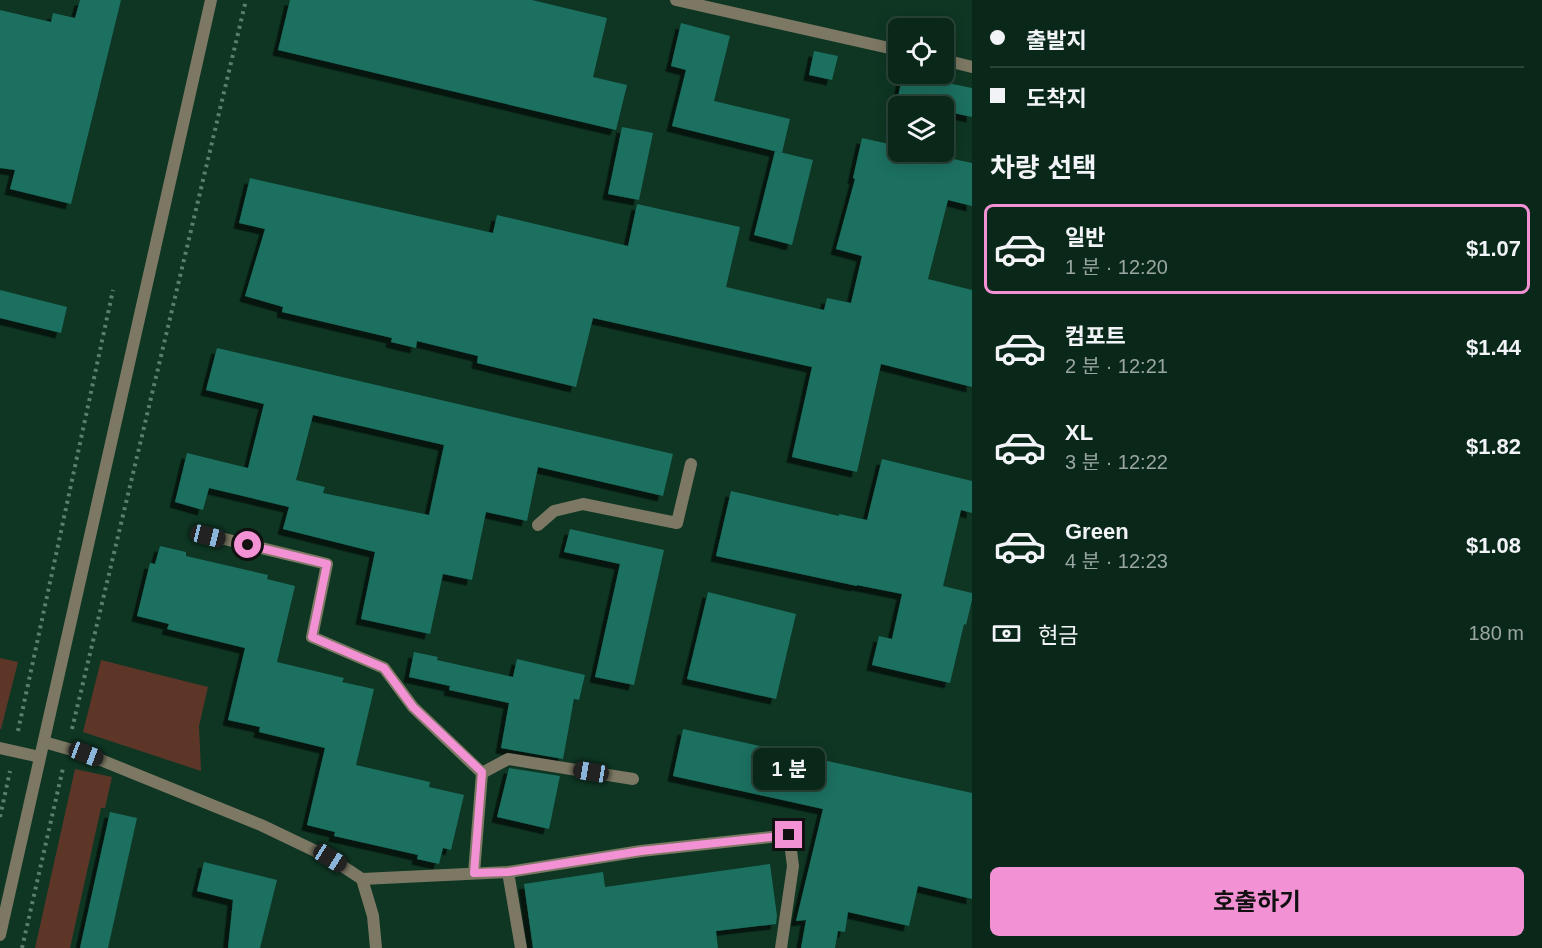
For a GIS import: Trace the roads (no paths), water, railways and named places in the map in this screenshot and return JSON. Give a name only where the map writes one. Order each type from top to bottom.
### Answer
[{"type":"street","points":[[0,935],[211,0]]},
{"type":"street","points":[[676,0],[888,48]]},
{"type":"street","points":[[954,62],[972,67]]},
{"type":"street","points":[[538,525],[554,511],[583,504],[676,523],[691,464]]},
{"type":"street","points":[[208,536],[327,564],[312,637],[384,668],[413,707],[482,772]]},
{"type":"street","points":[[44,742],[97,758],[261,825],[330,858],[362,879],[508,872],[641,851],[789,835],[793,866],[781,948]]},
{"type":"street","points":[[0,748],[40,757]]},
{"type":"street","points":[[482,772],[508,759],[633,779]]},
{"type":"street","points":[[474,873],[482,772]]},
{"type":"street","points":[[508,872],[521,948]]},
{"type":"street","points":[[362,879],[373,916],[376,948]]}]
